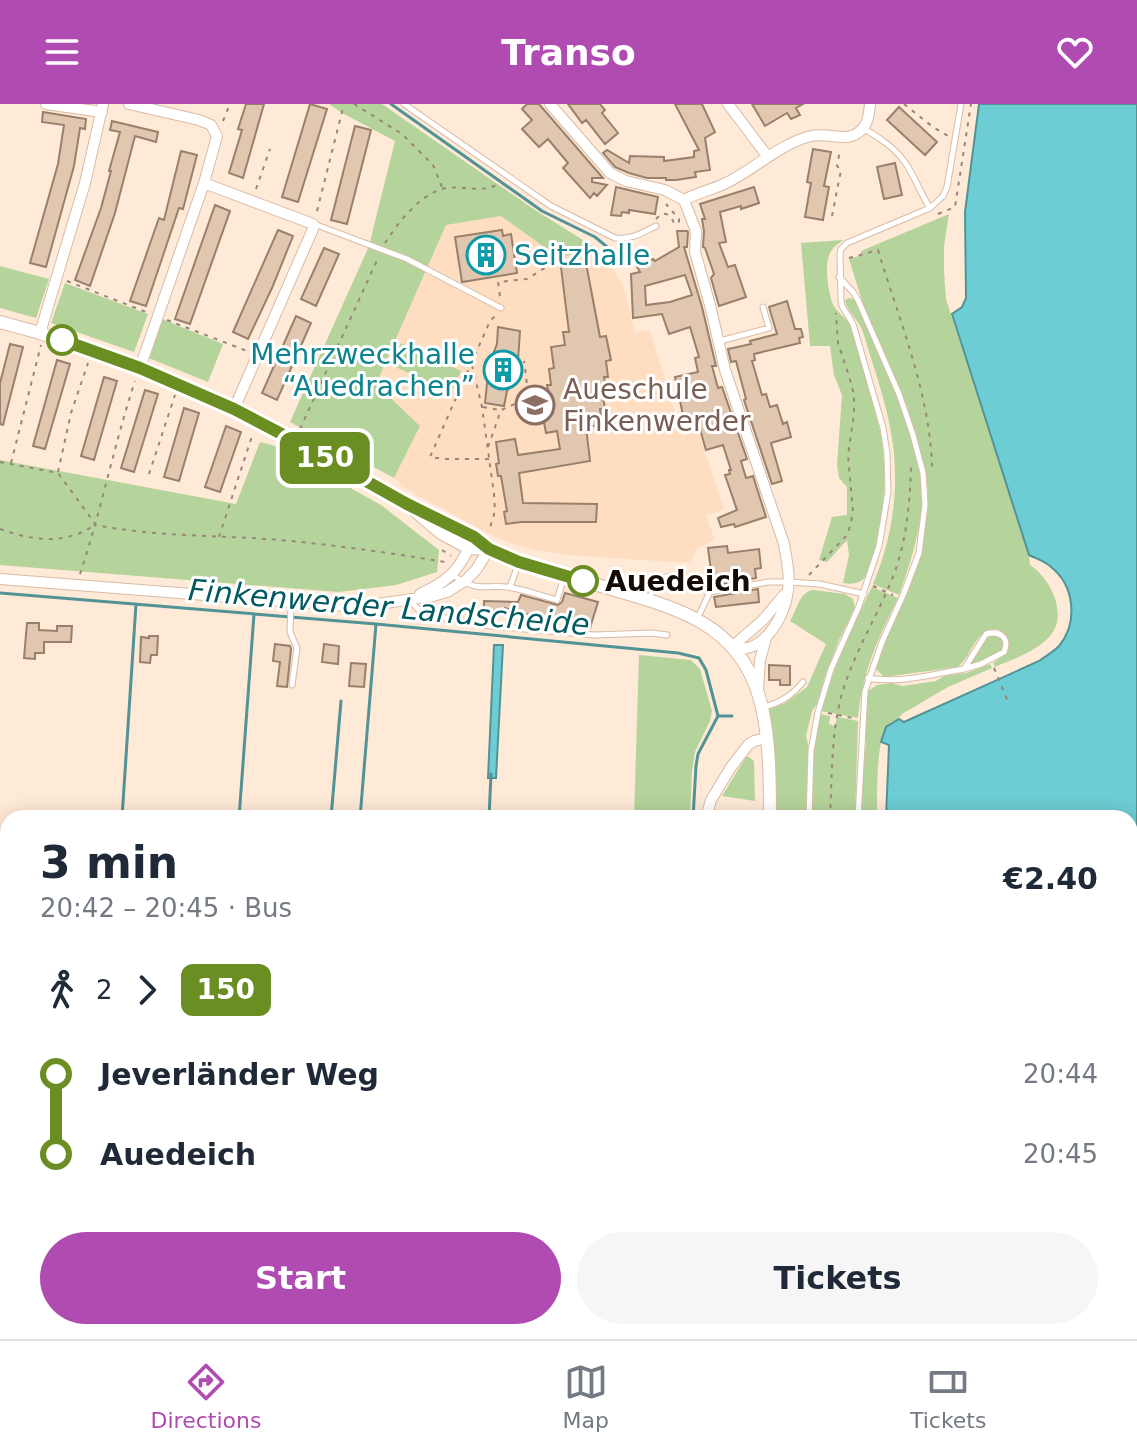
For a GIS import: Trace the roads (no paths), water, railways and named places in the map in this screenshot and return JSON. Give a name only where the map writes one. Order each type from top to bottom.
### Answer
[{"type":"street","points":[[40,333],[85,183],[102,108],[46,104]]},
{"type":"street","points":[[129,104],[199,120],[211,125],[217,136],[204,183],[140,368]]},
{"type":"street","points":[[550,104],[610,173],[626,181],[665,190],[684,200],[696,231],[697,265],[725,370],[784,544],[789,582],[785,605],[760,643],[750,649],[732,647]]},
{"type":"street","points":[[728,104],[768,157]]},
{"type":"street","points":[[684,200],[726,183],[810,136],[855,135],[863,128],[870,104]]},
{"type":"street","points":[[204,183],[313,224],[234,409]]},
{"type":"street","points":[[0,322],[140,368],[234,409],[407,504],[474,537],[489,549],[519,562],[649,600],[698,618],[732,647],[758,691],[766,738],[770,810]]},
{"type":"street","points":[[407,504],[441,533],[469,548],[489,549]]},
{"type":"street","points":[[408,599],[453,575],[469,548]]},
{"type":"street","points":[[0,579],[291,608],[358,607],[447,592],[463,583],[476,570],[489,549]]},
{"type":"street","points":[[732,647],[772,612],[789,582]]},
{"type":"street","points":[[758,691],[760,660],[766,635]]},
{"type":"street","points":[[708,810],[731,767],[748,745],[766,738]]},
{"type":"lane","points":[[404,104],[551,206],[615,238],[632,238],[656,226]]},
{"type":"lane","points":[[809,810],[814,726],[834,659],[864,594],[884,525],[888,492],[883,428],[853,324],[842,306],[840,252],[844,245],[930,208],[943,196],[961,104]]},
{"type":"lane","points":[[863,128],[883,141],[905,162],[930,208]]},
{"type":"lane","points":[[313,224],[407,259],[501,308]]},
{"type":"lane","points":[[839,277],[858,300],[899,394],[923,473],[925,505],[919,553],[865,691],[858,810]]},
{"type":"lane","points":[[719,341],[769,328],[763,307]]},
{"type":"lane","points":[[510,587],[519,562]]},
{"type":"lane","points":[[453,575],[463,583],[480,588],[510,587],[557,600],[564,575]]},
{"type":"lane","points":[[649,600],[656,580],[669,576],[710,592],[768,582],[805,582],[864,594]]},
{"type":"lane","points":[[698,618],[710,592]]},
{"type":"lane","points":[[408,599],[420,611],[490,626],[594,635],[667,635]]},
{"type":"lane","points":[[291,608],[290,632],[297,648],[292,685]]},
{"type":"lane","points":[[868,678],[896,680],[964,669],[1001,655],[1006,646],[1004,637],[997,632],[986,634],[964,669]]},
{"type":"lane","points":[[762,707],[784,700],[803,682]]},
{"type":"water","points":[[979,104],[1137,104],[1137,810],[886,810],[889,745],[881,742],[886,727],[899,719],[904,722],[1039,661],[1059,646],[1071,616],[1069,594],[1059,575],[1046,563],[1029,555],[952,314],[962,307],[966,298],[965,212]]},
{"type":"water","points":[[494,645],[503,645],[496,778],[488,778]]},
{"type":"waterway","points":[[391,104],[542,211],[595,237],[606,246]]},
{"type":"waterway","name":"Finkenwerder Landscheide","points":[[0,593],[678,653],[699,658],[706,670],[718,716],[732,716]]},
{"type":"waterway","points":[[123,810],[136,604]]},
{"type":"waterway","points":[[240,810],[254,614]]},
{"type":"waterway","points":[[361,810],[376,624]]},
{"type":"waterway","points":[[332,810],[341,701]]},
{"type":"waterway","points":[[693,810],[698,754],[718,716]]},
{"type":"waterway","points":[[489,810],[491,774]]},
{"type":"place","name":"Seitzhalle","points":[[486,255]]},
{"type":"place","name":"Mehrzweckhalle “Auedrachen”","points":[[503,370]]},
{"type":"place","name":"Aueschule Finkenwerder","points":[[535,405]]},
{"type":"place","name":"Auedeich","points":[[583,581]]}]
